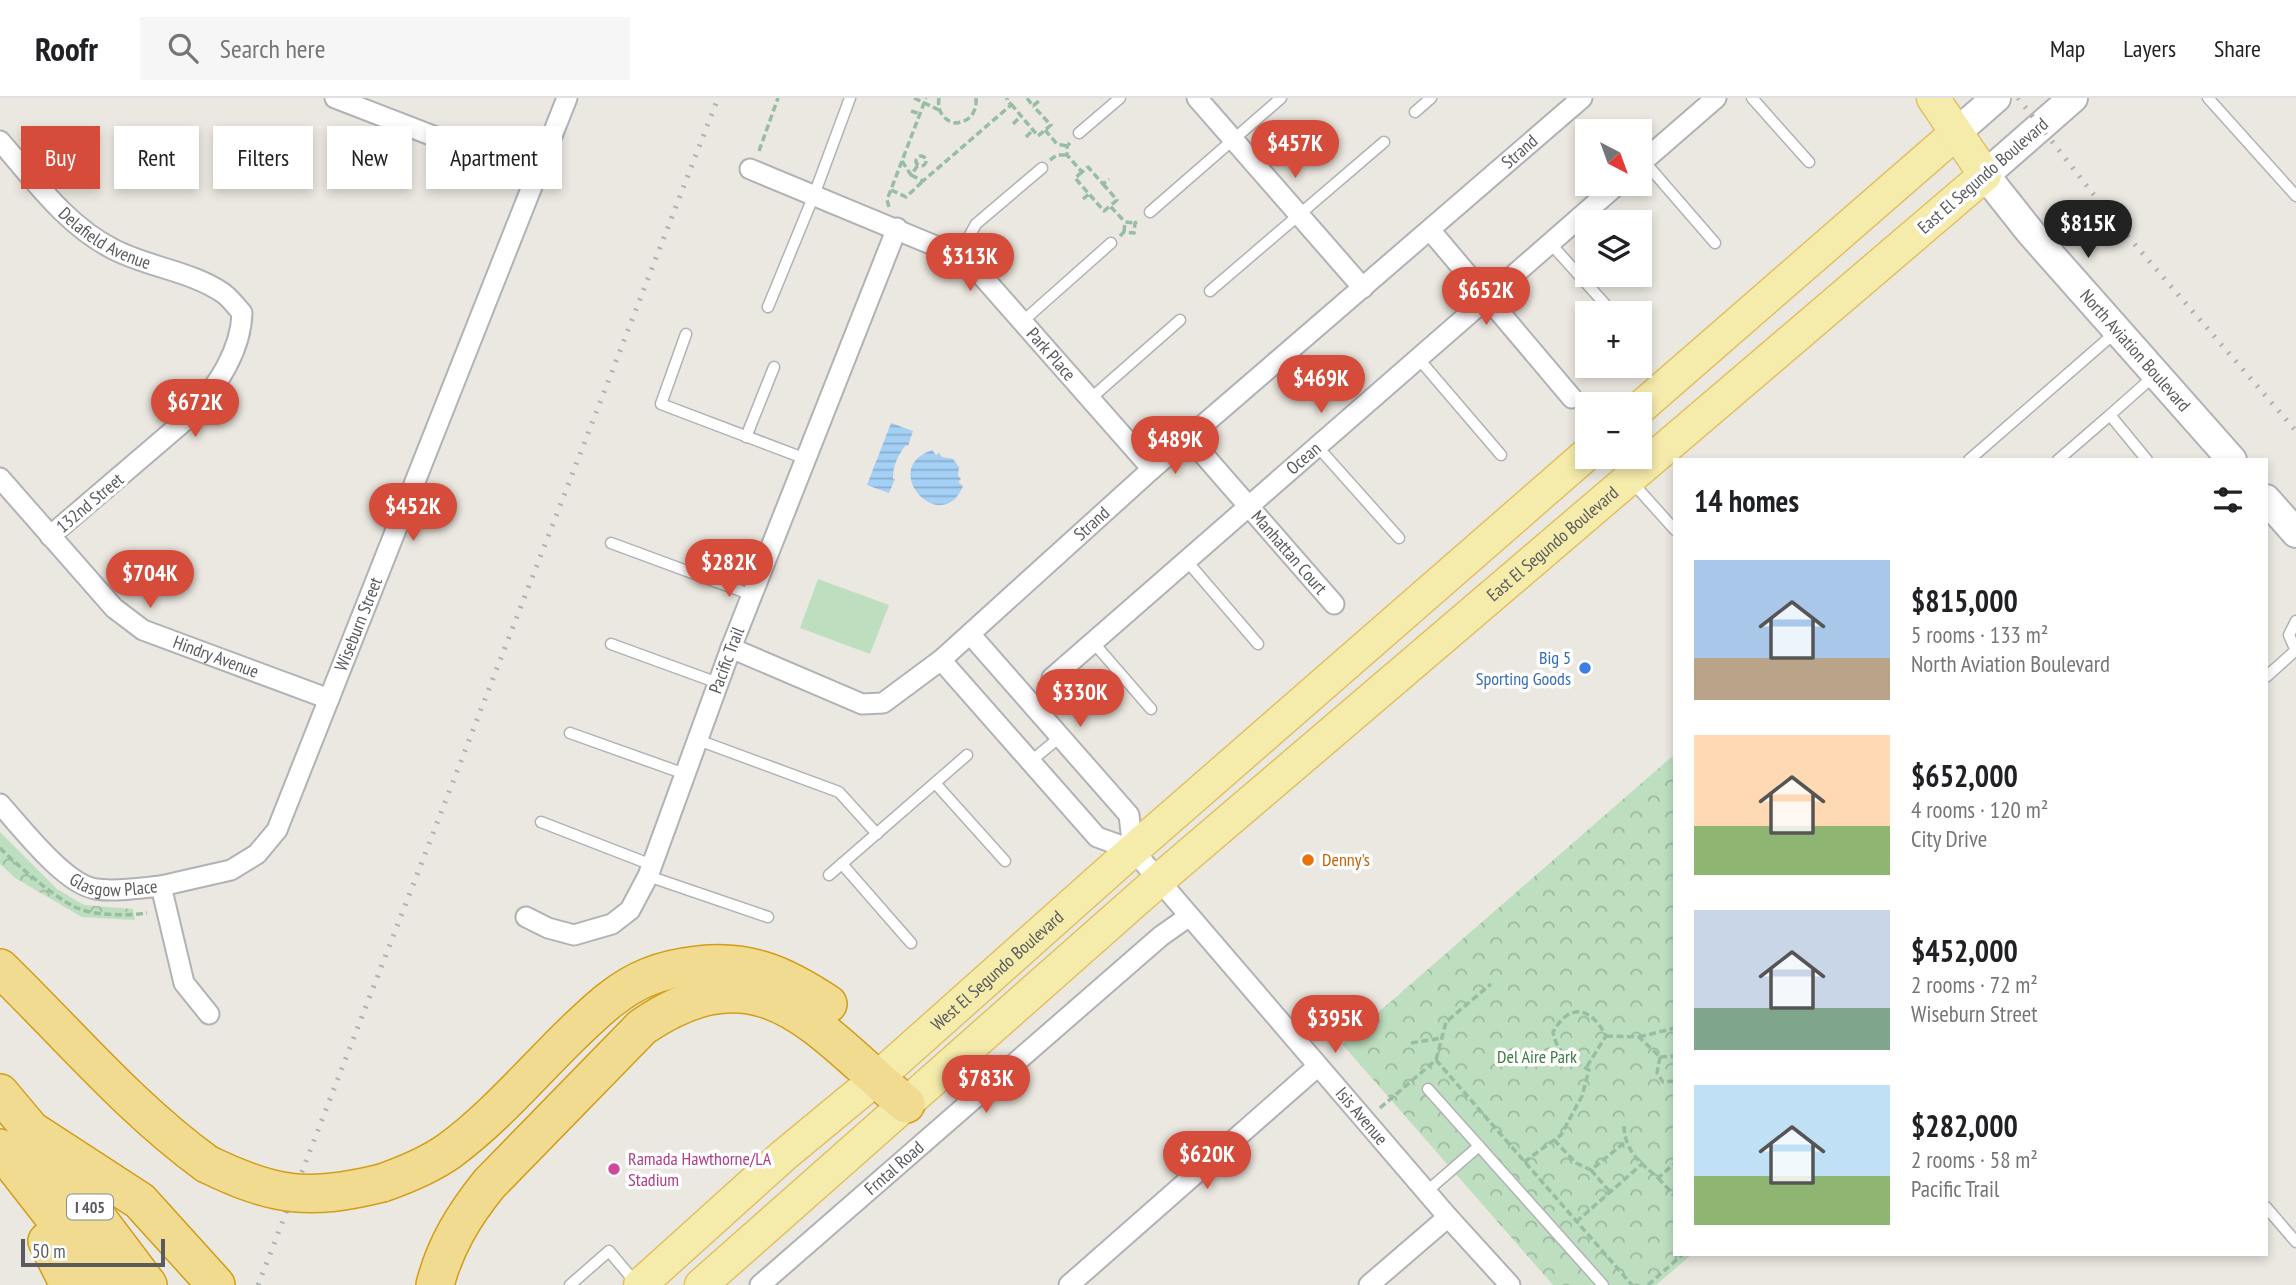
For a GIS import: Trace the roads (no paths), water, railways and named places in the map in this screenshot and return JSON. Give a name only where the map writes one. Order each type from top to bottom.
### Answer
[{"type":"highway","points":[[0,968],[177,1142],[207,1164],[244,1182],[272,1191],[312,1194],[343,1192],[382,1183],[424,1166],[448,1152],[483,1121],[619,993],[646,978],[675,968],[731,964],[762,968],[791,981],[833,1007],[906,1104]]},
{"type":"highway","points":[[435,1285],[451,1240],[467,1212],[489,1184],[642,1027],[687,1001],[733,992],[778,1003],[811,1021],[883,1073]]},
{"type":"highway","name":"I 405","points":[[0,1093],[16,1130],[148,1285]]},
{"type":"highway","points":[[16,1130],[120,1285]]},
{"type":"highway","points":[[16,1130],[140,1201],[216,1285]]},
{"type":"highway","points":[[0,1148],[107,1285]]},
{"type":"highway","points":[[0,1182],[79,1285]]},
{"type":"highway","points":[[47,1241],[69,1285]]},
{"type":"main road","points":[[1933,98],[1985,175]]},
{"type":"main road","points":[[1652,398],[1996,98]]},
{"type":"main road","name":"East El Segundo Boulevard","points":[[1159,880],[2073,98]]},
{"type":"main road","name":"North Aviation Boulevard","points":[[1985,175],[2155,375],[2230,458]]},
{"type":"main road","points":[[1133,850],[1575,464]]},
{"type":"main road","points":[[2268,501],[2296,533]]},
{"type":"main road","name":"West El Segundo Boulevard","points":[[639,1285],[783,1156],[883,1073],[1133,850]]},
{"type":"main road","points":[[701,1285],[1159,880]]},
{"type":"main road","points":[[736,1255],[782,1198],[793,1178],[783,1156]]},
{"type":"street","points":[[335,98],[426,133]]},
{"type":"street","name":"Wiseburn Street","points":[[556,126],[567,98]]},
{"type":"street","points":[[1197,98],[1363,288]]},
{"type":"street","points":[[1652,154],[1716,98]]},
{"type":"street","name":"Strand","points":[[731,648],[862,704],[883,703],[941,660],[1152,469],[1430,230],[1571,101]]},
{"type":"street","name":"Delafield Avenue","points":[[0,141],[56,206],[84,231],[113,249],[224,293],[235,304]]},
{"type":"street","name":"Park Place","points":[[750,169],[967,259],[1152,469]]},
{"type":"street","name":"Wiseburn Street","points":[[161,886],[231,870],[257,855],[277,830],[532,189]]},
{"type":"street","name":"Ocean","points":[[1052,678],[1604,196]]},
{"type":"street","name":"Pacific Trail","points":[[526,917],[548,928],[574,935],[612,924],[630,910],[650,871],[731,648],[897,228]]},
{"type":"street","points":[[1430,230],[1573,398]]},
{"type":"street","name":"132nd Street","points":[[50,536],[195,412],[213,389],[233,354],[242,328],[242,313],[235,304]]},
{"type":"street","name":"Manhattan Court","points":[[1189,438],[1334,604]]},
{"type":"street","name":"Hindry Avenue","points":[[0,478],[114,608],[143,630],[329,699]]},
{"type":"street","points":[[970,634],[1129,815],[1133,850]]},
{"type":"street","name":"Isis Avenue","points":[[941,660],[1097,837],[1133,850],[1426,1192],[1510,1285]]},
{"type":"street","name":"Glasgow Place","points":[[0,804],[48,858],[74,879],[93,889],[118,890],[161,886],[184,983],[209,1014]]},
{"type":"street","name":"Frntal Road","points":[[760,1285],[1161,936],[1188,917]]},
{"type":"street","points":[[1069,1285],[1318,1066]]},
{"type":"street","points":[[1369,1285],[1448,1217]]},
{"type":"lane","points":[[768,307],[850,98]]},
{"type":"lane","points":[[1079,133],[1120,98]]},
{"type":"lane","points":[[1150,212],[1281,98]]},
{"type":"lane","points":[[1415,112],[1431,98]]},
{"type":"lane","points":[[1752,98],[1809,162]]},
{"type":"lane","points":[[2208,98],[2296,196]]},
{"type":"lane","points":[[1210,291],[1384,142]]},
{"type":"lane","points":[[959,255],[976,224],[1042,167]]},
{"type":"lane","points":[[1652,174],[1715,243]]},
{"type":"lane","points":[[1023,322],[1111,243]]},
{"type":"lane","points":[[1550,243],[1602,301]]},
{"type":"lane","points":[[1090,398],[1180,320]]},
{"type":"lane","points":[[1971,458],[2117,331]]},
{"type":"lane","points":[[686,334],[661,404],[806,459]]},
{"type":"lane","points":[[1418,358],[1501,455]]},
{"type":"lane","points":[[746,437],[774,367]]},
{"type":"lane","points":[[2060,458],[2155,375]]},
{"type":"lane","points":[[2110,415],[2145,458]]},
{"type":"lane","points":[[1317,446],[1399,538]]},
{"type":"lane","points":[[1629,479],[1673,528]]},
{"type":"lane","points":[[611,542],[752,595]]},
{"type":"lane","points":[[1186,560],[1258,644]]},
{"type":"lane","points":[[2268,675],[2296,650],[2289,635],[2296,621]]},
{"type":"lane","points":[[1093,642],[1151,709]]},
{"type":"lane","points":[[611,644],[718,683]]},
{"type":"lane","points":[[570,733],[685,774]]},
{"type":"lane","points":[[1031,761],[1060,737]]},
{"type":"lane","points":[[698,740],[839,792],[877,834]]},
{"type":"lane","points":[[829,876],[967,755]]},
{"type":"lane","points":[[935,783],[1005,860]]},
{"type":"lane","points":[[541,822],[650,871],[768,917]]},
{"type":"lane","points":[[842,864],[911,943]]},
{"type":"lane","points":[[1428,1089],[1604,1285]]},
{"type":"lane","points":[[1426,1192],[1479,1146]]},
{"type":"lane","points":[[2268,1209],[2296,1242]]},
{"type":"lane","points":[[570,1285],[608,1251],[639,1285]]},
{"type":"water","points":[[891,423],[913,431],[908,446],[906,445],[897,460],[893,474],[895,479],[889,493],[867,485]]},
{"type":"water","points":[[932,450],[936,455],[939,453],[942,457],[953,459],[959,467],[958,476],[961,479],[958,482],[963,486],[953,500],[942,505],[929,502],[919,495],[912,483],[911,471],[917,459]]},
{"type":"railway","points":[[258,1285],[718,98]]},
{"type":"railway","points":[[2018,98],[2112,218],[2296,431]]},
{"type":"place","name":"Big 5 Sporting Goods","points":[[1585,668]]},
{"type":"place","name":"Denny's","points":[[1308,860]]},
{"type":"place","name":"Ramada Hawthorne/LA Stadium","points":[[614,1169]]},
{"type":"park label","name":"Del Aire Park","points":[[1537,1057]]}]
